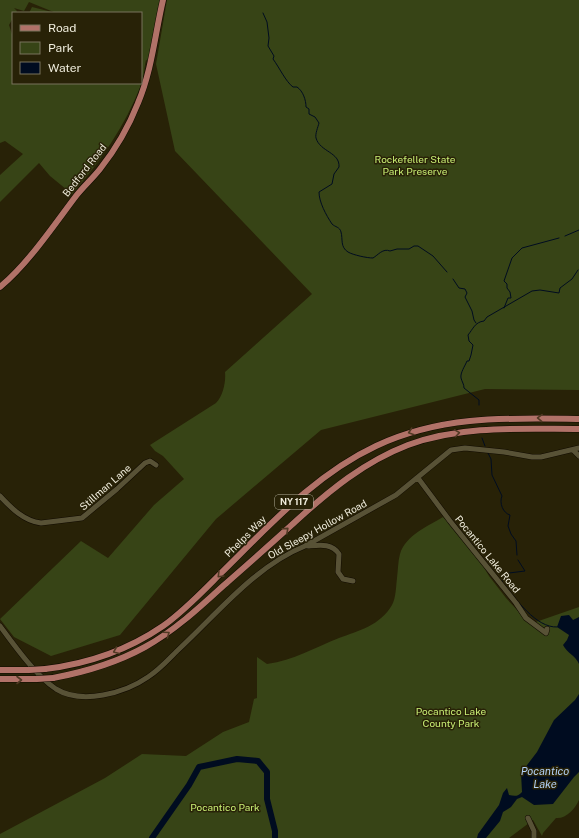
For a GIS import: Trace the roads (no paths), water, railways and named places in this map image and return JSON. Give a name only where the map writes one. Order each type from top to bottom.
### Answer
[{"type":"main road","name":"Bedford Road","points":[[0,287],[28,257],[107,160],[130,121],[146,80],[163,0]]},
{"type":"main road","name":"Phelps Way","points":[[0,670],[45,669],[70,665],[105,655],[131,644],[163,626],[198,596],[309,488],[346,462],[376,446],[415,431],[463,421],[507,418],[579,419]]},
{"type":"main road","name":"NY 117","points":[[0,679],[53,678],[108,664],[135,653],[160,638],[191,615],[334,487],[357,471],[387,454],[428,439],[467,432],[504,429],[579,429]]},
{"type":"street","name":"Old Sleepy Hollow Road","points":[[0,626],[26,659],[46,681],[60,691],[71,695],[84,697],[103,695],[138,683],[158,669],[229,601],[277,560],[396,495],[446,454],[457,448],[488,450],[532,458],[550,456],[576,449]]},
{"type":"street","points":[[576,449],[579,456]]},
{"type":"street","name":"Stillman Lane","points":[[0,496],[19,514],[41,524],[82,518],[146,463],[150,461],[156,465]]},
{"type":"street","name":"Pocantico Lake Road","points":[[418,478],[450,521],[516,603],[526,618],[546,633],[547,629]]},
{"type":"street","points":[[305,546],[326,545],[334,548],[339,554],[338,572],[343,579],[353,581]]},
{"type":"street","points":[[528,818],[534,831],[534,838]]},
{"type":"water","points":[[569,615],[573,620],[579,617],[579,664],[563,645],[569,635],[557,627],[561,616]]},
{"type":"water","name":"Pocantico Lake","points":[[579,694],[579,772],[553,804],[534,805],[522,797],[517,799],[511,807],[503,812],[500,821],[486,838],[477,838],[478,834],[499,805],[503,793],[507,788],[509,795],[514,796],[522,792],[521,773],[537,752],[554,720],[575,700]]},
{"type":"waterway","points":[[263,13],[267,22],[269,38],[268,46],[274,56],[273,59],[290,85],[297,87],[301,91],[305,99],[306,107],[309,109],[309,114],[315,117],[319,123],[316,133],[318,143],[333,155],[338,162],[339,167],[334,174],[332,184],[319,192],[319,196],[327,217],[332,224],[340,230],[342,235],[342,243],[345,250],[353,254],[373,258],[385,250],[390,251],[397,249],[409,249],[414,246],[418,246],[433,256],[447,272]]},
{"type":"waterway","points":[[565,236],[579,230]]},
{"type":"waterway","points":[[504,308],[508,298],[511,298],[507,284],[504,281],[512,258],[522,248],[559,238]]},
{"type":"waterway","points":[[479,405],[479,400],[464,388],[461,378],[461,374],[471,355],[473,345],[469,341],[468,335],[473,328],[476,324],[484,321],[487,317],[532,291],[540,290],[559,293],[560,288],[572,279],[578,270]]},
{"type":"waterway","points":[[453,279],[459,288],[465,289],[467,293],[465,297],[476,323]]},
{"type":"waterway","points":[[482,438],[485,446]]},
{"type":"waterway","points":[[488,453],[491,459],[492,475],[502,496],[502,507],[505,512],[510,515],[508,526],[516,541],[517,555]]},
{"type":"waterway","points":[[502,582],[504,576],[509,573],[525,571],[518,560]]},
{"type":"waterway","points":[[504,584],[527,612],[534,618],[549,626],[557,627]]},
{"type":"waterway","points":[[152,838],[189,785],[199,767],[237,759],[258,761],[267,772],[267,799],[275,831],[275,838]]},
{"type":"park label","name":"Rockefeller State Park Preserve","points":[[415,164]]},
{"type":"park label","name":"Pocantico Lake County Park","points":[[451,716]]},
{"type":"park label","name":"Pocantico Park","points":[[225,807]]}]
